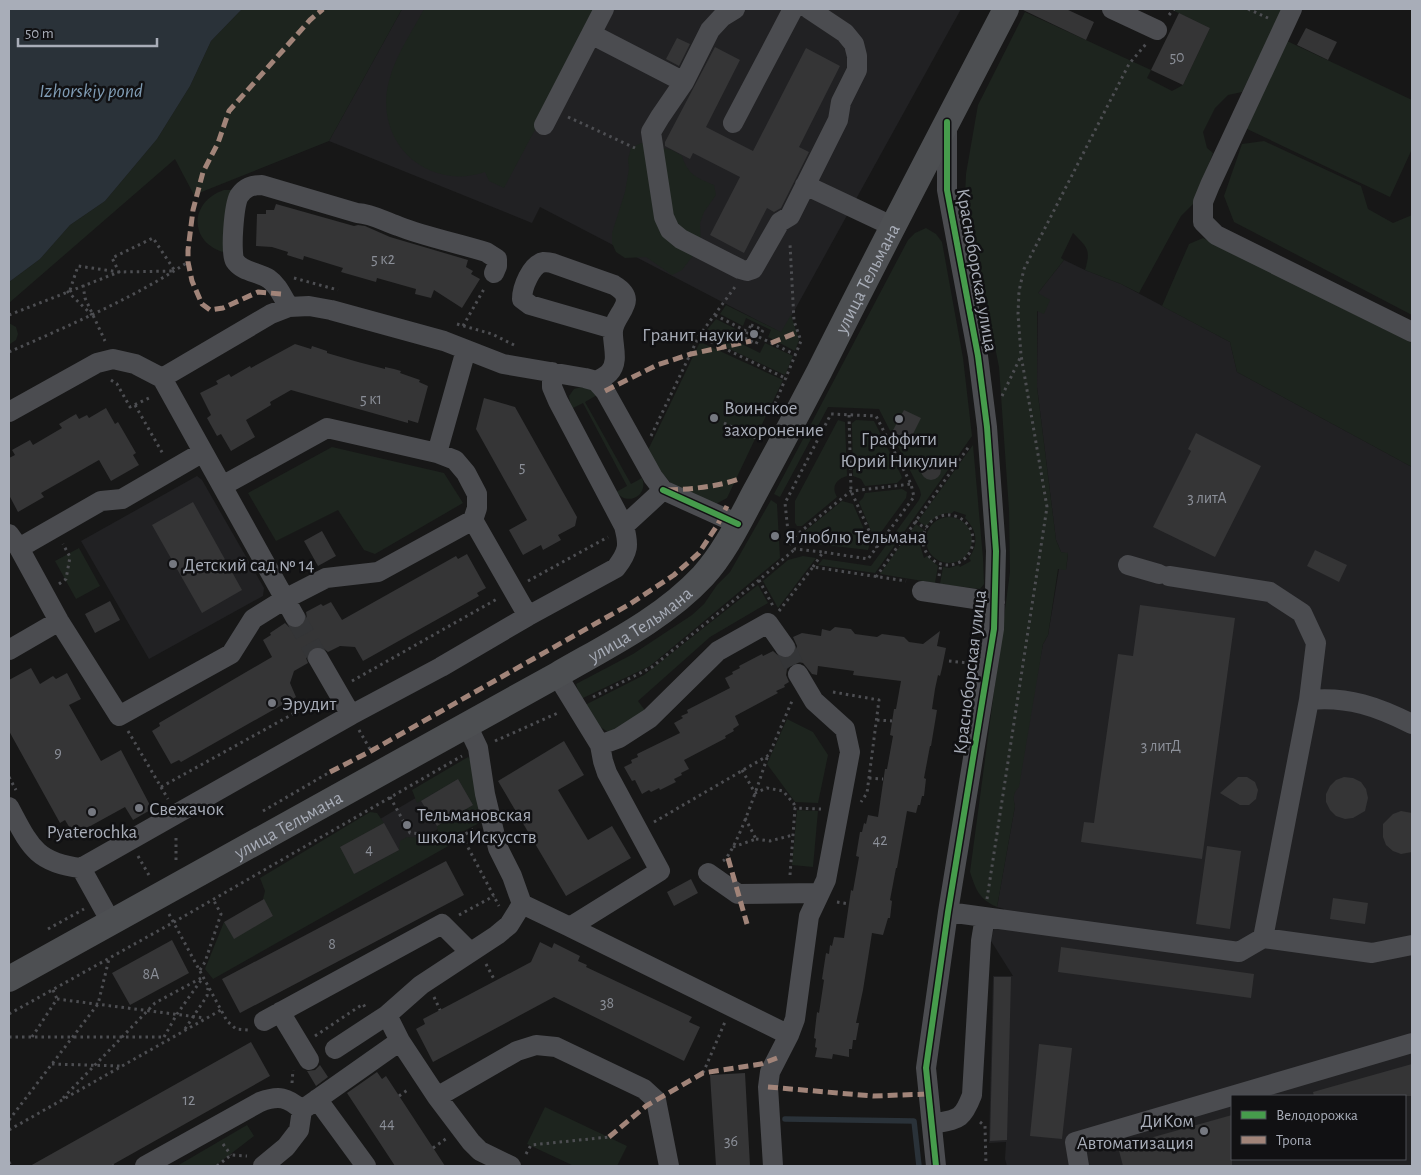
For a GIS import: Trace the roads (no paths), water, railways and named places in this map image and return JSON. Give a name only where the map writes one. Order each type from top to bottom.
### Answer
[{"type":"main road","name":"улица Тельмана","points":[[9,979],[111,922],[472,737],[557,675],[633,630],[687,592],[705,574],[722,551],[738,524],[782,443],[892,226],[1006,9]]},
{"type":"street","points":[[548,117],[604,9]]},
{"type":"street","points":[[735,9],[722,17],[710,30],[684,82],[651,132],[664,216],[670,230],[681,239],[747,271],[753,269],[758,262],[780,222],[790,216],[838,120],[841,102],[857,70],[857,56],[854,44],[845,32],[809,9]]},
{"type":"street","points":[[733,123],[793,9]]},
{"type":"street","points":[[1112,9],[1157,30]]},
{"type":"street","points":[[1292,9],[1210,185],[1203,202],[1203,222],[1216,235],[1412,332]]},
{"type":"street","points":[[591,34],[684,82]]},
{"type":"street","name":"Красноборская улица","points":[[936,1166],[926,1068],[948,912],[994,629],[996,550],[987,427],[978,356],[947,190],[947,122]]},
{"type":"street","points":[[290,307],[277,287],[269,279],[243,268],[235,261],[232,251],[238,198],[244,190],[252,185],[262,185],[357,213],[379,217],[398,226],[486,252],[497,259],[497,266],[490,281]]},
{"type":"street","points":[[806,185],[892,226]]},
{"type":"street","points":[[596,381],[609,373],[613,366],[615,358],[613,330],[625,306],[626,298],[621,290],[614,285],[552,262],[542,262],[534,268],[522,290],[522,299],[530,305],[613,330]]},
{"type":"street","points":[[165,384],[271,314],[290,307],[309,306],[331,310],[444,342],[503,364],[596,381],[605,391],[653,478],[664,490],[738,524]]},
{"type":"street","points":[[438,453],[466,350]]},
{"type":"street","points":[[9,412],[97,363],[113,358],[135,364],[165,384],[296,617]]},
{"type":"street","points":[[13,800],[31,847],[44,858],[64,866],[81,868],[616,568],[624,558],[629,544],[624,526],[558,401],[552,386],[552,372]]},
{"type":"street","points":[[203,452],[122,499],[101,501],[54,528],[14,541],[59,621],[120,716],[231,654],[253,619],[285,599],[326,578],[378,572],[473,520],[478,508],[477,494],[470,480],[455,460],[438,453],[327,428],[222,486]]},
{"type":"street","points":[[624,526],[664,490]]},
{"type":"street","points":[[473,520],[528,616]]},
{"type":"street","points":[[1128,566],[1164,575],[1270,592],[1302,613],[1316,643],[1310,700],[1263,938]]},
{"type":"street","points":[[916,586],[995,602]]},
{"type":"street","points":[[9,650],[59,621]]},
{"type":"street","points":[[600,745],[619,738],[650,718],[718,651],[738,638],[768,624],[785,647]]},
{"type":"street","points":[[318,658],[351,715]]},
{"type":"street","points":[[557,675],[574,706],[600,745],[607,773],[660,870],[570,927]]},
{"type":"street","points":[[773,1166],[768,1087],[770,1072],[795,1019],[809,916],[826,898],[826,880],[850,752],[845,729],[814,701],[800,677]]},
{"type":"street","points":[[1310,700],[1328,698],[1364,703],[1412,724]]},
{"type":"street","points":[[472,737],[498,848],[512,876],[522,904],[789,1034]]},
{"type":"street","points":[[81,868],[111,922]]},
{"type":"street","points":[[708,873],[738,894],[789,893],[826,898]]},
{"type":"street","points":[[335,1049],[387,1015],[420,985],[497,935],[509,925],[522,904]]},
{"type":"street","points":[[948,912],[1239,952],[1263,938],[1372,953],[1412,945]]},
{"type":"street","points":[[932,1124],[954,1120],[965,1112],[972,1095],[981,941],[985,916]]},
{"type":"street","points":[[309,1060],[272,1017],[442,924],[470,952]]},
{"type":"street","points":[[387,1015],[400,1041],[437,1097],[471,1142],[480,1151],[517,1163]]},
{"type":"street","points":[[263,1166],[286,1147],[299,1130],[309,1104],[400,1041]]},
{"type":"street","points":[[1235,1095],[1412,1043]]},
{"type":"street","points":[[437,1097],[517,1051],[536,1045],[556,1046],[644,1089],[656,1100],[669,1166]]},
{"type":"street","points":[[1078,1166],[1075,1142],[1231,1096]]},
{"type":"street","points":[[145,1166],[260,1102],[274,1097],[309,1104],[366,1166]]},
{"type":"water","name":"Izhorskiy pond","points":[[9,9],[242,9],[211,41],[190,86],[157,139],[105,201],[70,225],[40,259],[9,282]]},
{"type":"waterway","points":[[785,1119],[914,1121],[919,1166]]},
{"type":"tunnel","points":[[295,617],[318,658]]},
{"type":"tunnel","points":[[785,647],[798,674]]},
{"type":"place","name":"Гранит науки","points":[[754,334]]},
{"type":"place","name":"Воинское захоронение","points":[[714,418]]},
{"type":"place","name":"Граффити Юрий Никулин","points":[[899,419]]},
{"type":"place","name":"Я люблю Тельмана","points":[[775,536]]},
{"type":"place","name":"Детский сад № 14","points":[[173,564]]},
{"type":"place","name":"Эрудит","points":[[272,703]]},
{"type":"place","name":"Свежачок","points":[[139,808]]},
{"type":"place","name":"Pyaterochka","points":[[92,812]]},
{"type":"place","name":"Тельмановская школа Искусств","points":[[407,825]]},
{"type":"place","name":"ДиКом Автоматизация","points":[[1204,1131]]}]
